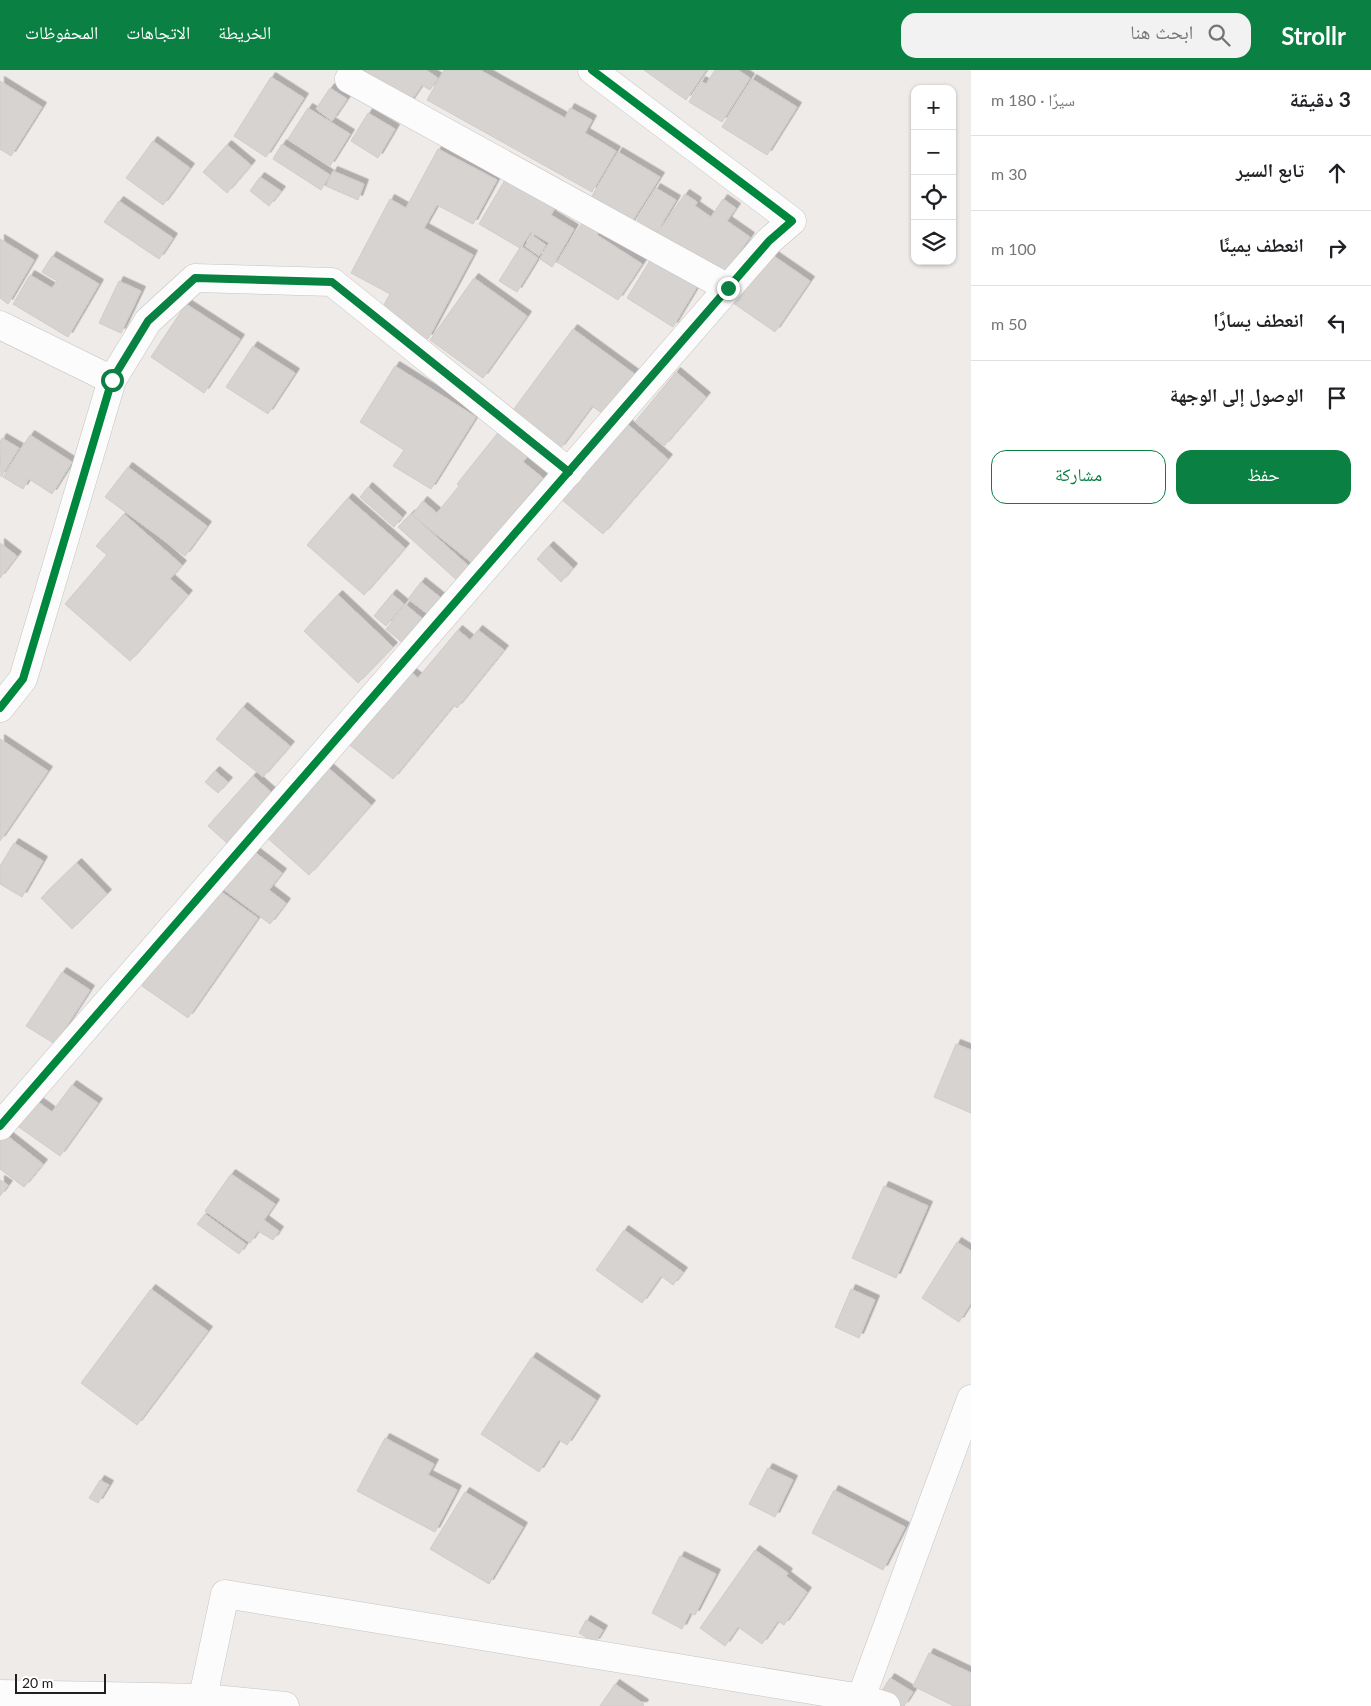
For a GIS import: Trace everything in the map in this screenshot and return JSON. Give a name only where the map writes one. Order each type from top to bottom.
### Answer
[{"type":"street","points":[[0,1126],[769,241],[792,221],[592,70]]},
{"type":"street","points":[[349,79],[728,288]]},
{"type":"street","points":[[0,708],[23,679],[112,380],[148,321],[195,278],[332,282],[569,472]]},
{"type":"street","points":[[0,325],[112,380]]},
{"type":"street","points":[[202,1702],[225,1594],[868,1703],[971,1399]]},
{"type":"street","points":[[0,1694],[285,1706]]},
{"type":"building","points":[[350,70],[426,70],[438,78],[430,90],[422,85],[407,107]]},
{"type":"building","points":[[444,70],[480,70],[565,118],[570,108],[592,120],[585,133],[616,151],[592,192],[427,100]]},
{"type":"building","points":[[644,70],[706,70],[686,100]]},
{"type":"building","points":[[715,70],[738,70],[750,78],[722,122],[689,102],[701,81],[706,84]]},
{"type":"building","points":[[271,77],[304,98],[266,157],[234,136]]},
{"type":"building","points":[[752,79],[797,107],[767,155],[722,127]]},
{"type":"building","points":[[0,81],[42,107],[11,156],[0,149]]},
{"type":"building","points":[[330,88],[347,99],[332,121],[316,109]]},
{"type":"building","points":[[308,108],[350,134],[330,166],[288,139]]},
{"type":"building","points":[[368,113],[395,129],[378,158],[351,141]]},
{"type":"building","points":[[153,141],[190,168],[163,205],[126,178]]},
{"type":"building","points":[[282,144],[330,175],[321,190],[273,159]]},
{"type":"building","points":[[227,145],[251,165],[227,193],[203,172]]},
{"type":"building","points":[[438,149],[497,180],[473,224],[437,205],[424,228],[473,255],[428,339],[380,312],[390,294],[351,273],[390,199],[406,208]]},
{"type":"building","points":[[618,152],[660,177],[630,225],[589,201]]},
{"type":"building","points":[[333,171],[364,184],[358,200],[326,186]]},
{"type":"building","points":[[260,177],[281,191],[269,206],[250,191]]},
{"type":"building","points":[[506,178],[555,208],[551,215],[574,229],[552,267],[540,259],[549,243],[531,232],[520,248],[479,224]]},
{"type":"building","points":[[656,188],[676,200],[657,232],[637,220]]},
{"type":"building","points":[[685,194],[697,202],[695,206],[711,217],[723,199],[736,208],[727,221],[750,237],[720,280],[656,235]]},
{"type":"building","points":[[119,201],[173,238],[159,259],[104,222]]},
{"type":"building","points":[[586,217],[602,227],[597,235],[642,264],[618,300],[557,262]]},
{"type":"building","points":[[532,235],[546,245],[539,256],[525,246]]},
{"type":"building","points":[[0,239],[34,260],[8,304],[0,298]]},
{"type":"building","points":[[521,246],[538,258],[517,292],[499,281]]},
{"type":"building","points":[[765,250],[810,281],[775,332],[729,300]]},
{"type":"building","points":[[654,254],[700,282],[673,327],[627,298]]},
{"type":"building","points":[[52,256],[99,284],[68,337],[13,304],[30,275],[52,288],[57,281],[42,272]]},
{"type":"building","points":[[474,278],[527,316],[483,378],[430,340]]},
{"type":"building","points":[[119,281],[141,291],[121,333],[99,323]]},
{"type":"building","points":[[186,304],[240,339],[204,393],[151,357]]},
{"type":"building","points":[[573,329],[636,375],[606,416],[592,406],[560,449],[511,413]]},
{"type":"building","points":[[253,346],[295,373],[268,414],[226,387]]},
{"type":"building","points":[[395,366],[476,417],[431,489],[393,466],[404,450],[360,422]]},
{"type":"building","points":[[676,372],[706,397],[664,446],[635,422]]},
{"type":"building","points":[[626,423],[668,459],[603,534],[561,499]]},
{"type":"building","points":[[505,424],[534,448],[523,462],[543,478],[502,527],[476,566],[412,515],[423,501],[437,513],[459,486],[457,484]]},
{"type":"building","points":[[30,435],[72,462],[52,494],[29,479],[23,489],[3,477]]},
{"type":"building","points":[[2,438],[19,448],[1,477],[0,442]]},
{"type":"building","points":[[128,467],[207,526],[185,556],[105,497]]},
{"type":"building","points":[[368,487],[402,517],[394,527],[360,497]]},
{"type":"building","points":[[348,498],[405,548],[364,595],[307,545]]},
{"type":"building","points":[[124,514],[182,565],[170,579],[188,595],[130,661],[65,604],[107,555],[96,546]]},
{"type":"building","points":[[411,514],[472,569],[460,583],[398,527]]},
{"type":"building","points":[[0,543],[17,556],[0,578]]},
{"type":"building","points":[[549,546],[573,568],[561,582],[537,559]]},
{"type":"building","points":[[421,582],[441,598],[428,614],[408,599]]},
{"type":"building","points":[[392,594],[404,604],[386,626],[374,616]]},
{"type":"building","points":[[338,595],[393,647],[358,683],[304,631]]},
{"type":"building","points":[[406,605],[424,620],[404,644],[386,629]]},
{"type":"building","points":[[458,630],[470,640],[478,630],[504,650],[457,708],[454,705],[393,779],[347,743],[407,669],[418,678]]},
{"type":"building","points":[[243,707],[290,746],[263,777],[216,739]]},
{"type":"building","points":[[0,739],[48,771],[0,841]]},
{"type":"building","points":[[325,765],[371,805],[309,875],[263,834]]},
{"type":"building","points":[[215,771],[228,782],[218,793],[205,782]]},
{"type":"building","points":[[253,776],[272,793],[227,843],[208,826]]},
{"type":"building","points":[[14,843],[43,861],[22,897],[0,884],[0,866]]},
{"type":"building","points":[[252,850],[282,873],[269,890],[286,903],[270,924],[223,889]]},
{"type":"building","points":[[77,863],[107,894],[72,929],[41,898]]},
{"type":"building","points":[[213,886],[258,918],[188,1018],[142,986]]},
{"type":"building","points":[[62,972],[90,990],[55,1044],[26,1026]]},
{"type":"building","points":[[956,1044],[971,1050],[971,1113],[934,1097]]},
{"type":"building","points":[[72,1085],[98,1103],[60,1156],[16,1125],[34,1099],[52,1112]]},
{"type":"building","points":[[5,1134],[43,1164],[24,1187],[0,1169],[0,1141]]},
{"type":"building","points":[[231,1174],[275,1204],[264,1220],[279,1231],[273,1240],[258,1231],[250,1243],[205,1211]]},
{"type":"building","points":[[0,1180],[8,1185],[0,1196]]},
{"type":"building","points":[[884,1186],[928,1206],[896,1278],[852,1258]]},
{"type":"building","points":[[205,1214],[246,1244],[239,1254],[197,1224]]},
{"type":"building","points":[[624,1230],[683,1272],[673,1285],[661,1276],[642,1303],[596,1270]]},
{"type":"building","points":[[957,1242],[971,1251],[971,1303],[959,1322],[922,1298]]},
{"type":"building","points":[[151,1289],[208,1331],[137,1425],[81,1383]]},
{"type":"building","points":[[851,1289],[875,1300],[859,1338],[835,1327]]},
{"type":"building","points":[[532,1357],[596,1400],[567,1445],[559,1440],[539,1472],[481,1434]]},
{"type":"building","points":[[385,1438],[434,1464],[428,1475],[457,1490],[435,1532],[357,1491]]},
{"type":"building","points":[[768,1468],[793,1480],[775,1517],[749,1504]]},
{"type":"building","points":[[100,1480],[109,1485],[98,1503],[89,1498]]},
{"type":"building","points":[[834,1490],[905,1527],[883,1570],[812,1533]]},
{"type":"building","points":[[465,1492],[523,1527],[489,1584],[430,1549]]},
{"type":"building","points":[[755,1550],[788,1573],[786,1576],[807,1592],[784,1625],[778,1621],[762,1644],[738,1627],[725,1646],[700,1628]]},
{"type":"building","points":[[680,1556],[716,1574],[695,1615],[690,1613],[682,1629],[652,1613]]},
{"type":"building","points":[[586,1620],[603,1630],[595,1643],[579,1633]]},
{"type":"building","points":[[929,1653],[971,1673],[971,1706],[954,1706],[913,1686]]},
{"type":"building","points":[[890,1678],[913,1692],[904,1706],[898,1706],[880,1694]]},
{"type":"building","points":[[615,1684],[644,1704],[643,1706],[600,1706]]},
{"type":"cycle path","points":[[0,1126],[769,241],[792,221],[592,70]]},
{"type":"cycle path","points":[[0,708],[23,679],[112,380],[148,321],[195,278],[332,282],[569,472]]},
{"type":"route","points":[[112,380],[148,321],[195,278],[332,282],[569,472],[728,288]]}]
